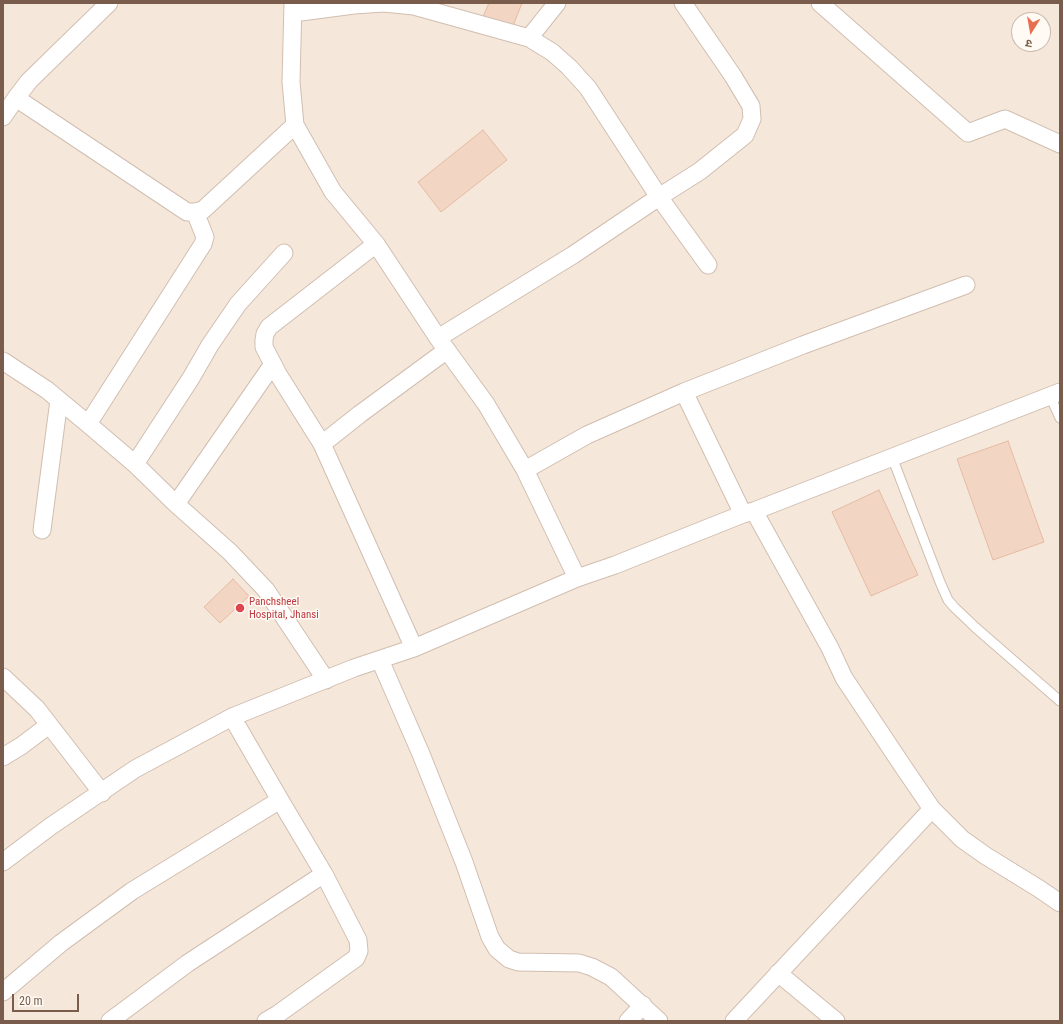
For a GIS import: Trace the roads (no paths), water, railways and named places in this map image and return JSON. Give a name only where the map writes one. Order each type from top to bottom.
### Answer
[{"type":"street","points":[[3,118],[29,81],[109,3]]},
{"type":"street","points":[[577,578],[525,470],[486,404],[443,344],[376,244],[333,192],[295,125],[290,82],[293,8],[384,3],[414,6],[529,38],[552,52],[569,67],[588,88],[659,197],[708,265]]},
{"type":"street","points":[[529,38],[557,3]]},
{"type":"street","points":[[322,444],[443,344],[659,197],[700,171],[745,135],[752,119],[751,106],[733,76],[683,3]]},
{"type":"street","points":[[820,3],[968,133],[1005,119],[1060,144]]},
{"type":"street","points":[[16,98],[187,212],[203,210],[295,125]]},
{"type":"street","points":[[88,424],[203,244],[205,237],[195,212]]},
{"type":"street","points":[[376,244],[270,327],[265,334],[264,347],[278,374],[322,444],[414,648]]},
{"type":"street","points":[[135,464],[191,378],[210,345],[238,304],[284,253]]},
{"type":"street","points":[[525,470],[588,435],[684,392],[803,345],[966,285]]},
{"type":"street","points":[[3,361],[47,390],[88,424],[135,464],[176,504],[230,552],[266,590],[326,680]]},
{"type":"street","points":[[176,504],[273,364]]},
{"type":"street","points":[[684,392],[749,513],[826,641],[844,678],[932,808],[962,840],[1060,903]]},
{"type":"street","points":[[3,862],[52,826],[135,769],[232,717],[354,668],[414,648],[577,578],[615,565],[1055,394]]},
{"type":"street","points":[[42,530],[59,400]]},
{"type":"street","points":[[380,660],[421,754],[464,862],[490,937],[497,949],[509,959],[518,962],[580,963],[592,967],[611,977],[660,1021]]},
{"type":"street","points":[[3,677],[37,709],[102,793]]},
{"type":"street","points":[[232,717],[324,874],[358,940],[359,951],[356,958],[266,1021]]},
{"type":"street","points":[[3,757],[21,746],[49,725]]},
{"type":"street","points":[[3,992],[61,943],[132,891],[280,800]]},
{"type":"street","points":[[734,1021],[932,808]]},
{"type":"street","points":[[110,1021],[188,963],[324,874]]},
{"type":"street","points":[[778,973],[836,1021]]},
{"type":"street","points":[[628,1021],[642,1005]]},
{"type":"lane","points":[[1055,394],[1060,418]]},
{"type":"lane","points":[[892,457],[948,600],[976,628],[1060,701]]},
{"type":"place","name":"Panchsheel Hospital, Jhansi","points":[[240,608]]}]
